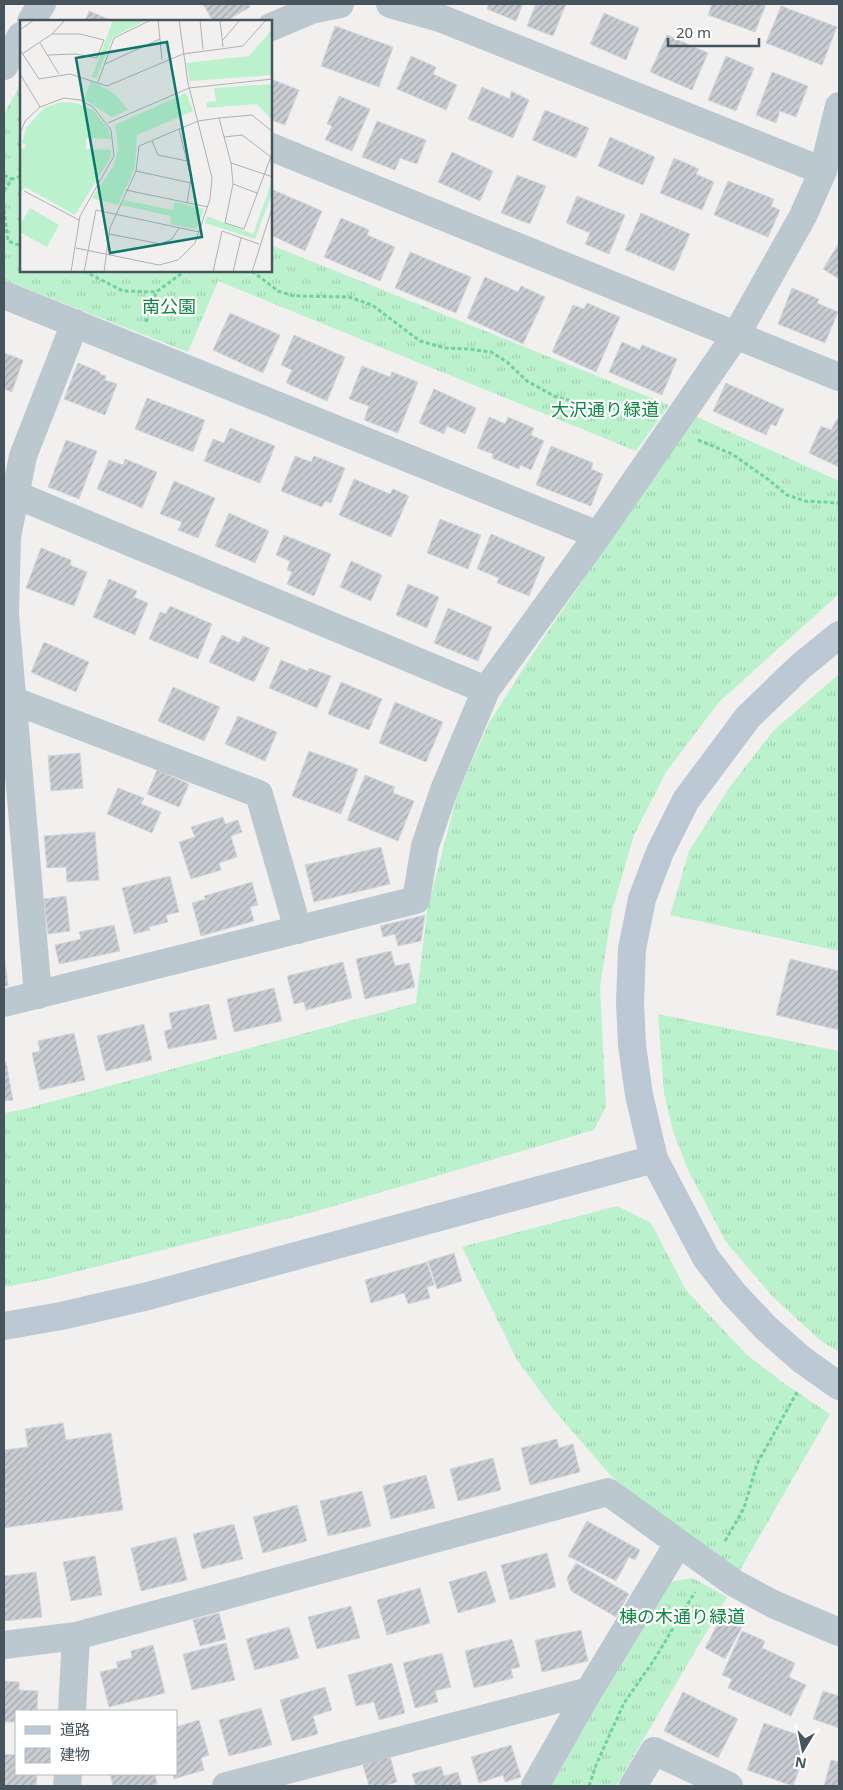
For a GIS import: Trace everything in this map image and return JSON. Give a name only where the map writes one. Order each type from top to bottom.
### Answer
[{"type":"street","points":[[32,20],[42,4]]},
{"type":"street","points":[[272,27],[311,10],[340,4]]},
{"type":"street","points":[[390,4],[440,18],[823,171]]},
{"type":"street","points":[[4,1003],[416,900],[425,846],[444,790],[486,690],[598,534],[736,335],[803,216],[823,171],[839,106]]},
{"type":"street","points":[[272,147],[839,377]]},
{"type":"street","points":[[4,295],[598,534]]},
{"type":"street","points":[[38,995],[5,607],[8,537],[22,456],[75,323]]},
{"type":"street","points":[[14,494],[486,690]]},
{"type":"street","points":[[839,635],[801,666],[748,717],[686,800],[660,852],[642,899],[632,949],[630,1002],[632,1045],[639,1096],[654,1159],[706,1258],[734,1294],[766,1328],[801,1359],[839,1386]]},
{"type":"street","points":[[12,700],[259,794],[298,930]]},
{"type":"street","points":[[4,1326],[61,1316],[148,1296],[654,1159]]},
{"type":"street","points":[[4,1645],[76,1636],[608,1492],[734,1583],[773,1604],[839,1632]]},
{"type":"street","points":[[535,1786],[589,1691],[678,1544]]},
{"type":"street","points":[[72,1710],[76,1636]]},
{"type":"street","points":[[226,1786],[589,1691]]},
{"type":"street","points":[[633,1786],[654,1751],[729,1786]]},
{"type":"path","points":[[4,175],[12,179]]},
{"type":"path","points":[[4,190],[12,179],[20,176]]},
{"type":"path","points":[[4,210],[8,241],[20,246]]},
{"type":"path","points":[[86,272],[123,291],[156,292],[184,272]]},
{"type":"path","points":[[253,272],[278,291],[294,296],[316,298],[349,296],[372,305],[420,341],[446,348],[491,352],[507,362],[527,381],[554,396],[590,406],[624,410],[652,421]]},
{"type":"path","points":[[696,439],[732,454],[787,495],[805,501],[839,503]]},
{"type":"green space","name":"大沢通り緑道","points":[[20,85],[20,272],[272,272],[272,245],[669,405],[636,451],[218,281],[188,352],[4,280],[4,114]]},
{"type":"green space","points":[[695,416],[839,481],[839,594],[719,702],[666,772],[634,835],[612,911],[600,987],[606,1107],[594,1130],[310,1213],[47,1279],[4,1287],[4,1113],[416,1003],[427,911],[457,795],[489,723],[534,652]]},
{"type":"green space","points":[[839,674],[839,951],[670,915],[689,851],[729,788],[773,731]]},
{"type":"green space","points":[[658,1014],[839,1051],[839,1352],[821,1341],[773,1297],[726,1242],[688,1170],[673,1131],[664,1093]]},
{"type":"green space","points":[[617,1206],[651,1223],[686,1290],[746,1354],[785,1384],[830,1414],[739,1572],[694,1542],[612,1477],[553,1409],[517,1360],[462,1247]]},
{"type":"green space","name":"棟の木通り緑道","points":[[693,1578],[727,1597],[616,1786],[551,1786],[668,1582]]},
{"type":"building","points":[[203,4],[248,4],[250,7],[228,20],[212,20]]},
{"type":"building","points":[[489,4],[523,4],[516,21],[487,9]]},
{"type":"building","points":[[536,4],[566,4],[553,36],[527,26]]},
{"type":"building","points":[[712,4],[766,4],[755,32],[708,15]]},
{"type":"building","points":[[781,6],[837,27],[822,65],[766,43]]},
{"type":"building","points":[[89,11],[111,20],[85,20]]},
{"type":"building","points":[[604,13],[639,28],[626,60],[590,44]]},
{"type":"building","points":[[335,26],[393,47],[379,87],[321,66]]},
{"type":"building","points":[[667,35],[708,53],[692,90],[650,72]]},
{"type":"building","points":[[411,56],[436,67],[433,74],[457,85],[446,110],[397,89]]},
{"type":"building","points":[[726,56],[754,68],[736,111],[708,100]]},
{"type":"building","points":[[772,72],[808,86],[796,117],[780,111],[776,123],[756,115]]},
{"type":"building","points":[[272,79],[299,90],[285,125],[272,120]]},
{"type":"building","points":[[482,87],[510,99],[511,91],[529,100],[513,138],[468,119]]},
{"type":"building","points":[[339,96],[370,109],[352,151],[325,140],[332,126],[327,124]]},
{"type":"building","points":[[545,110],[589,128],[576,158],[532,140]]},
{"type":"building","points":[[377,121],[426,140],[417,164],[400,158],[395,170],[362,157]]},
{"type":"building","points":[[610,137],[655,157],[643,185],[598,166]]},
{"type":"building","points":[[452,152],[493,171],[480,201],[438,182]]},
{"type":"building","points":[[674,158],[699,169],[696,174],[714,182],[702,210],[660,193]]},
{"type":"building","points":[[517,175],[546,186],[530,224],[501,213]]},
{"type":"building","points":[[728,181],[774,199],[771,206],[780,210],[768,237],[714,215]]},
{"type":"building","points":[[272,189],[322,211],[305,251],[272,235]]},
{"type":"building","points":[[577,196],[625,215],[609,254],[585,244],[590,233],[566,223]]},
{"type":"building","points":[[641,213],[690,234],[674,271],[625,250]]},
{"type":"building","points":[[341,218],[369,230],[367,235],[395,247],[380,281],[324,257]]},
{"type":"building","points":[[839,243],[839,279],[823,269]]},
{"type":"building","points":[[410,252],[471,277],[456,313],[395,288]]},
{"type":"building","points":[[485,277],[518,292],[521,286],[545,297],[523,344],[467,318]]},
{"type":"building","points":[[792,288],[819,299],[817,303],[838,312],[825,343],[778,324]]},
{"type":"building","points":[[587,303],[620,317],[596,372],[552,352],[573,305],[584,309]]},
{"type":"building","points":[[230,313],[280,335],[263,373],[213,350]]},
{"type":"building","points":[[294,335],[345,357],[327,401],[286,383],[292,370],[281,365]]},
{"type":"building","points":[[622,342],[640,350],[642,345],[677,359],[662,395],[609,372]]},
{"type":"building","points":[[4,353],[23,360],[12,392],[4,389]]},
{"type":"building","points":[[78,363],[100,372],[100,374],[106,376],[105,380],[117,384],[105,415],[64,399]]},
{"type":"building","points":[[362,366],[390,377],[392,372],[418,382],[398,433],[364,420],[369,406],[349,399]]},
{"type":"building","points":[[726,383],[784,409],[776,426],[771,424],[766,435],[713,411]]},
{"type":"building","points":[[434,389],[476,408],[465,434],[447,426],[444,434],[419,423]]},
{"type":"building","points":[[147,398],[205,420],[193,452],[135,429]]},
{"type":"building","points":[[489,417],[505,424],[508,417],[534,428],[531,435],[544,441],[531,470],[520,465],[519,469],[492,458],[493,454],[477,448]]},
{"type":"building","points":[[837,419],[839,420],[839,467],[809,453],[821,426],[831,430]]},
{"type":"building","points":[[230,428],[275,446],[260,483],[204,461],[213,439],[224,443]]},
{"type":"building","points":[[66,440],[97,451],[79,499],[48,487]]},
{"type":"building","points":[[551,446],[593,463],[591,469],[603,474],[591,506],[536,485]]},
{"type":"building","points":[[295,456],[311,462],[314,456],[345,468],[331,503],[325,501],[322,507],[281,491]]},
{"type":"building","points":[[125,459],[157,472],[142,508],[97,489],[109,460],[123,465]]},
{"type":"building","points":[[354,479],[390,494],[393,489],[409,496],[391,537],[339,515]]},
{"type":"building","points":[[174,481],[215,498],[198,538],[178,530],[182,522],[160,514]]},
{"type":"building","points":[[229,513],[269,531],[255,563],[215,546]]},
{"type":"building","points":[[440,519],[481,535],[468,569],[427,553]]},
{"type":"building","points":[[491,534],[545,557],[529,596],[497,583],[499,578],[477,569]]},
{"type":"building","points":[[284,535],[331,554],[314,596],[287,584],[292,572],[287,570],[290,561],[276,555]]},
{"type":"building","points":[[41,548],[71,560],[70,565],[87,572],[74,606],[26,588]]},
{"type":"building","points":[[351,561],[382,575],[371,601],[340,587]]},
{"type":"building","points":[[109,579],[137,591],[134,597],[148,603],[135,635],[93,617]]},
{"type":"building","points":[[408,584],[439,597],[427,628],[396,615]]},
{"type":"building","points":[[170,606],[212,624],[198,659],[149,639],[160,612],[166,614]]},
{"type":"building","points":[[448,608],[492,627],[478,661],[434,643]]},
{"type":"building","points":[[222,635],[239,643],[243,636],[270,648],[254,682],[209,662]]},
{"type":"building","points":[[44,642],[89,662],[76,692],[31,672]]},
{"type":"building","points":[[281,660],[308,671],[309,668],[331,676],[317,708],[269,688]]},
{"type":"building","points":[[341,682],[382,699],[369,730],[328,714]]},
{"type":"building","points":[[173,687],[220,707],[204,741],[158,721]]},
{"type":"building","points":[[395,702],[443,722],[426,762],[379,743]]},
{"type":"building","points":[[238,716],[277,732],[265,761],[225,744]]},
{"type":"building","points":[[309,751],[358,769],[341,814],[292,796]]},
{"type":"building","points":[[80,753],[83,788],[51,791],[48,756]]},
{"type":"building","points":[[157,770],[189,784],[179,807],[147,794]]},
{"type":"building","points":[[365,775],[395,787],[393,793],[414,801],[398,841],[347,820]]},
{"type":"building","points":[[118,788],[144,798],[141,804],[161,812],[152,833],[107,814]]},
{"type":"building","points":[[223,817],[225,824],[238,820],[242,832],[231,836],[237,857],[219,863],[221,870],[191,879],[179,842],[195,837],[191,827]]},
{"type":"building","points":[[95,832],[99,880],[67,882],[66,867],[47,868],[44,836]]},
{"type":"building","points":[[381,847],[390,884],[314,902],[305,865]]},
{"type":"building","points":[[170,876],[179,912],[166,915],[168,922],[149,927],[150,930],[134,934],[122,888]]},
{"type":"building","points":[[252,882],[258,905],[250,907],[254,921],[201,936],[192,903],[206,899],[204,896]]},
{"type":"building","points":[[66,896],[70,931],[48,934],[44,899]]},
{"type":"building","points":[[425,915],[421,941],[398,946],[395,934],[383,937],[380,926]]},
{"type":"building","points":[[114,925],[120,951],[59,964],[55,945],[81,939],[79,932]]},
{"type":"building","points":[[391,951],[395,966],[409,963],[415,987],[365,999],[356,959]]},
{"type":"building","points":[[4,953],[8,986],[4,986]]},
{"type":"building","points":[[790,959],[839,971],[839,1030],[776,1015]]},
{"type":"building","points":[[343,962],[352,998],[306,1010],[304,1002],[294,1004],[287,976]]},
{"type":"building","points":[[274,988],[282,1021],[234,1032],[227,999]]},
{"type":"building","points":[[209,1004],[217,1039],[168,1049],[164,1031],[172,1029],[169,1013]]},
{"type":"building","points":[[144,1024],[152,1060],[106,1071],[97,1036]]},
{"type":"building","points":[[74,1033],[85,1080],[40,1090],[32,1053],[40,1051],[38,1041]]},
{"type":"building","points":[[4,1062],[6,1062],[13,1100],[4,1101]]},
{"type":"building","points":[[454,1253],[462,1281],[437,1289],[428,1261]]},
{"type":"building","points":[[427,1262],[434,1285],[427,1287],[430,1298],[408,1304],[404,1293],[371,1303],[365,1280]]},
{"type":"building","points":[[63,1423],[66,1440],[111,1433],[123,1510],[4,1528],[4,1450],[28,1447],[25,1429]]},
{"type":"building","points":[[557,1439],[559,1448],[573,1444],[580,1472],[530,1485],[521,1448]]},
{"type":"building","points":[[493,1458],[501,1490],[458,1501],[450,1469]]},
{"type":"building","points":[[426,1475],[435,1508],[391,1519],[383,1486]]},
{"type":"building","points":[[362,1491],[371,1526],[328,1536],[320,1501]]},
{"type":"building","points":[[297,1505],[307,1541],[263,1553],[253,1517]]},
{"type":"building","points":[[587,1521],[640,1550],[635,1560],[629,1557],[616,1581],[568,1556]]},
{"type":"building","points":[[234,1524],[243,1559],[202,1569],[193,1534]]},
{"type":"building","points":[[176,1537],[187,1580],[141,1591],[131,1548]]},
{"type":"building","points":[[547,1553],[556,1587],[510,1600],[501,1565]]},
{"type":"building","points":[[95,1556],[102,1595],[71,1601],[63,1562]]},
{"type":"building","points":[[576,1563],[629,1594],[616,1617],[571,1591],[567,1578]]},
{"type":"building","points":[[486,1571],[496,1602],[458,1613],[449,1582]]},
{"type":"building","points":[[36,1572],[42,1617],[4,1621],[4,1576]]},
{"type":"building","points":[[420,1588],[430,1623],[387,1635],[377,1600]]},
{"type":"building","points":[[351,1606],[360,1638],[317,1649],[308,1617]]},
{"type":"building","points":[[219,1613],[226,1639],[200,1646],[193,1620]]},
{"type":"building","points":[[722,1616],[742,1627],[725,1659],[705,1648]]},
{"type":"building","points":[[289,1627],[299,1658],[255,1670],[246,1639]]},
{"type":"building","points":[[581,1630],[588,1661],[542,1672],[535,1640]]},
{"type":"building","points":[[742,1631],[765,1641],[762,1648],[795,1663],[789,1677],[806,1685],[791,1716],[728,1688],[732,1679],[722,1675]]},
{"type":"building","points":[[512,1639],[520,1667],[511,1669],[513,1678],[474,1688],[465,1651]]},
{"type":"building","points":[[226,1643],[235,1680],[192,1690],[183,1654]]},
{"type":"building","points":[[153,1645],[165,1693],[109,1707],[100,1672],[118,1668],[116,1662],[132,1658],[131,1651]]},
{"type":"building","points":[[442,1653],[451,1687],[435,1691],[438,1702],[415,1708],[403,1663]]},
{"type":"building","points":[[392,1663],[405,1713],[379,1720],[374,1702],[356,1706],[348,1675]]},
{"type":"building","points":[[4,1681],[19,1682],[19,1690],[38,1691],[37,1710],[15,1710],[15,1722],[4,1722]]},
{"type":"building","points":[[325,1687],[332,1710],[313,1716],[318,1734],[292,1741],[280,1700]]},
{"type":"building","points":[[823,1691],[839,1696],[839,1728],[813,1719]]},
{"type":"building","points":[[683,1692],[738,1719],[718,1758],[664,1731]]},
{"type":"building","points":[[261,1708],[272,1745],[229,1756],[219,1720]]},
{"type":"building","points":[[199,1720],[209,1755],[201,1758],[204,1770],[174,1779],[173,1775],[178,1775],[178,1726]]},
{"type":"building","points":[[764,1723],[810,1739],[793,1786],[747,1770]]},
{"type":"building","points":[[511,1745],[521,1777],[505,1782],[503,1775],[479,1783],[471,1757]]},
{"type":"building","points":[[4,1754],[15,1755],[15,1775],[37,1775],[36,1786],[4,1786]]},
{"type":"building","points":[[390,1756],[397,1782],[383,1786],[369,1786],[363,1765]]},
{"type":"building","points":[[831,1760],[839,1762],[839,1786],[824,1786]]},
{"type":"building","points":[[441,1766],[444,1776],[458,1772],[462,1786],[416,1786],[412,1774]]},
{"type":"building","points":[[110,1775],[155,1775],[157,1784],[148,1786],[113,1786]]},
{"type":"park label","name":"南公園","points":[[169,306]]}]
